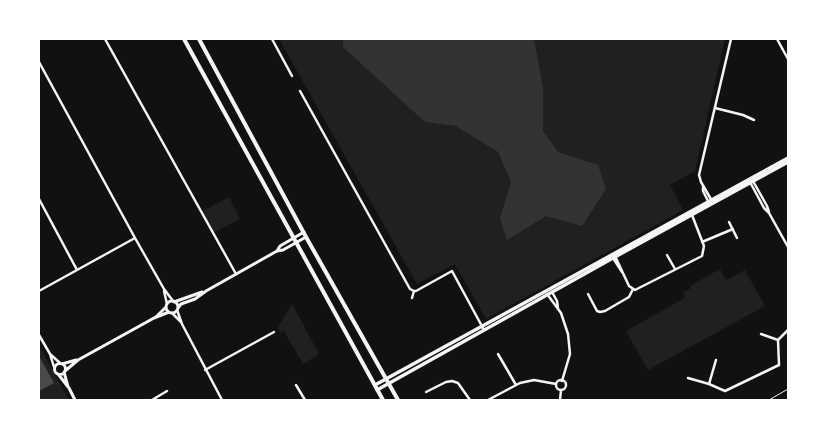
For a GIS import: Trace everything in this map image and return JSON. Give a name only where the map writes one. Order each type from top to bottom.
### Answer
[{"type":"highway","points":[[184,39],[383,400]]},
{"type":"highway","points":[[198,39],[306,237],[398,400]]},
{"type":"main road","points":[[374,385],[545,290],[711,202],[788,158]]},
{"type":"main road","points":[[751,180],[788,162]]},
{"type":"main road","points":[[377,390],[548,295],[613,255]]},
{"type":"street","points":[[105,39],[236,274]]},
{"type":"street","points":[[272,39],[292,76]]},
{"type":"street","points":[[711,202],[703,191],[699,175],[731,39]]},
{"type":"street","points":[[777,39],[788,59]]},
{"type":"street","points":[[39,62],[164,289],[177,304],[177,309],[182,324],[222,400]]},
{"type":"street","points":[[300,91],[410,289],[414,291]]},
{"type":"street","points":[[715,108],[743,115],[754,120]]},
{"type":"street","points":[[751,180],[767,206],[769,213],[788,247]]},
{"type":"street","points":[[39,199],[77,270]]},
{"type":"street","points":[[613,255],[621,266],[622,272],[629,286],[633,289],[640,288],[702,256],[704,246],[690,213]]},
{"type":"street","points":[[729,222],[738,238]]},
{"type":"street","points":[[702,242],[733,229]]},
{"type":"street","points":[[295,240],[304,232]]},
{"type":"street","points":[[58,374],[62,374],[78,360],[154,318],[171,313],[181,304],[195,299],[206,291],[277,251],[280,246],[306,237]]},
{"type":"street","points":[[39,292],[135,238]]},
{"type":"street","points":[[667,255],[675,269]]},
{"type":"street","points":[[412,298],[414,291],[452,271],[484,330]]},
{"type":"street","points":[[488,400],[520,382],[534,380],[556,384],[562,380],[570,354],[570,344],[557,301],[550,288]]},
{"type":"street","points":[[164,289],[167,305],[166,309],[182,324]]},
{"type":"street","points":[[588,294],[597,311],[600,312],[605,311],[629,297],[633,289]]},
{"type":"street","points":[[545,290],[553,304],[558,308]]},
{"type":"street","points":[[154,318],[167,305],[206,291]]},
{"type":"street","points":[[688,378],[709,384],[725,391],[779,366],[778,340],[788,330]]},
{"type":"street","points":[[205,370],[274,332]]},
{"type":"street","points":[[762,334],[778,340]]},
{"type":"street","points":[[39,335],[50,354],[55,372],[69,388],[75,400]]},
{"type":"street","points":[[50,354],[64,366],[69,388]]},
{"type":"street","points":[[498,354],[516,385]]},
{"type":"street","points":[[54,367],[56,365],[78,360]]},
{"type":"street","points":[[709,384],[716,360]]},
{"type":"street","points":[[560,400],[561,390],[566,386],[565,382],[562,380]]},
{"type":"street","points":[[426,392],[446,382],[452,381],[458,383],[470,400]]},
{"type":"street","points":[[556,384],[557,388],[561,390]]},
{"type":"street","points":[[296,385],[305,400]]},
{"type":"street","points":[[152,400],[167,391]]},
{"type":"path","points":[[769,400],[788,389]]},
{"type":"shaded area","points":[[279,39],[725,39],[695,171],[670,185],[683,210],[486,319],[455,264],[417,284]]},
{"type":"shaded area","points":[[343,39],[534,39],[543,88],[543,131],[558,152],[598,165],[606,189],[582,226],[546,216],[507,240],[500,218],[511,182],[498,152],[456,126],[425,122],[343,47]]},
{"type":"shaded area","points":[[229,197],[240,219],[213,233],[203,211]]},
{"type":"shaded area","points":[[720,269],[726,280],[745,270],[765,306],[648,370],[626,331],[685,298],[683,293],[691,288],[690,286]]},
{"type":"shaded area","points":[[292,304],[319,354],[303,364],[284,331],[280,333],[278,327]]},
{"type":"shaded area","points":[[39,345],[69,400],[39,400]]},
{"type":"building","points":[[39,356],[54,383],[39,391]]}]
